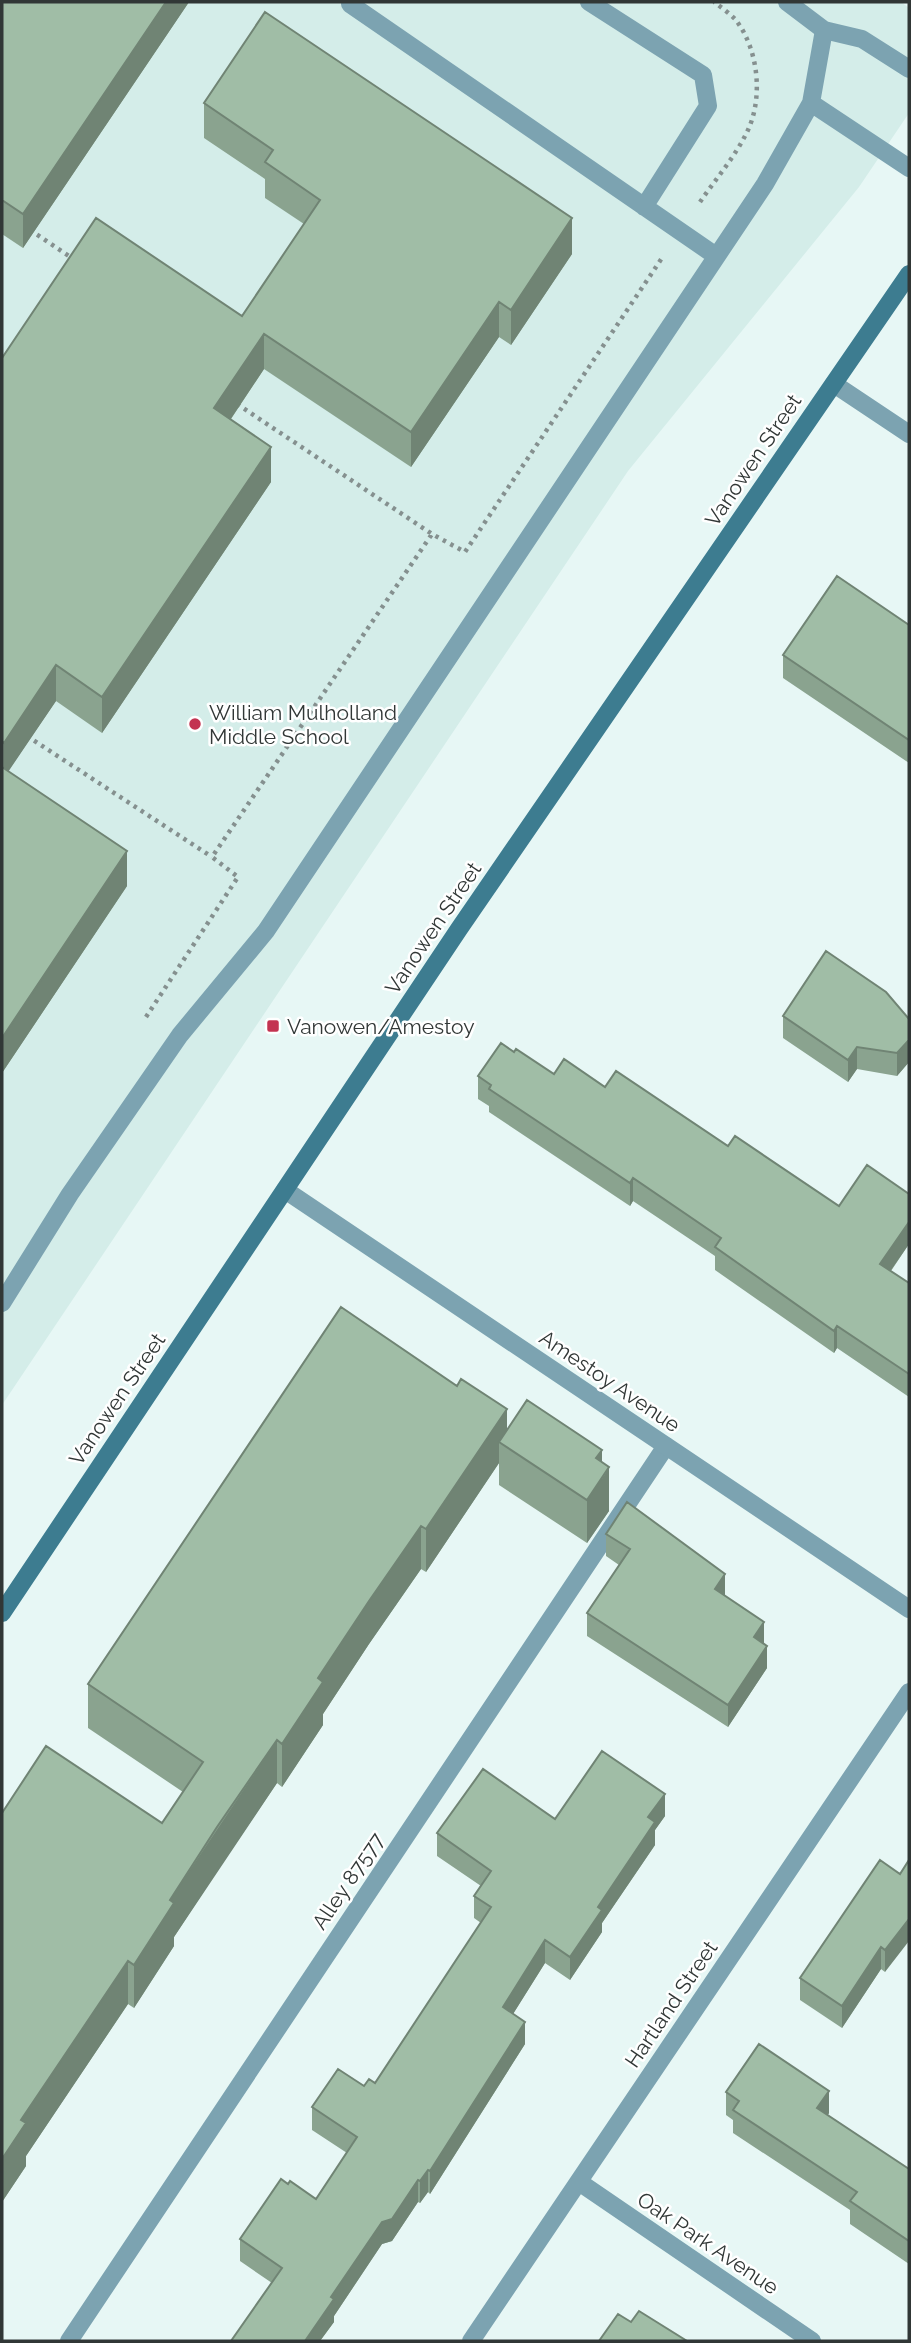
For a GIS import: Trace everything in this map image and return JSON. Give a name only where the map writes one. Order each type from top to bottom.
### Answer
[{"type":"main road","name":"Vanowen Street","points":[[2,1613],[459,929],[909,274]]},
{"type":"street","points":[[352,2],[350,4],[716,256]]},
{"type":"street","points":[[589,2],[703,75],[708,106],[643,207]]},
{"type":"street","points":[[787,2],[824,30],[862,39],[909,69]]},
{"type":"street","points":[[2,1303],[70,1194],[180,1035],[266,931],[765,184],[811,103],[824,30]]},
{"type":"street","points":[[811,103],[909,168]]},
{"type":"street","points":[[834,384],[909,434]]},
{"type":"street","name":"Amestoy Avenue","points":[[285,1190],[909,1609]]},
{"type":"street","name":"Alley 87577","points":[[69,2341],[666,1446]]},
{"type":"street","name":"Hartland Street","points":[[471,2341],[909,1692]]},
{"type":"street","name":"Oak Park Avenue","points":[[579,2182],[812,2341]]},
{"type":"path","points":[[227,397],[432,534],[465,552],[747,133],[756,104],[756,68],[735,19],[714,2]]},
{"type":"path","points":[[23,226],[77,262]]},
{"type":"path","points":[[212,857],[432,534]]},
{"type":"path","points":[[20,731],[212,857],[238,877],[139,1028]]},
{"type":"shaded area","name":"William Mulholland Middle School","points":[[2,2],[901,2],[909,8],[909,113],[859,187],[628,471],[2,1405]]},
{"type":"building","points":[[2,2],[166,2],[23,214],[2,200]]},
{"type":"building","points":[[265,12],[572,218],[511,310],[499,302],[411,432],[264,334],[214,408],[271,447],[102,697],[56,665],[4,743],[2,358],[96,218],[242,316],[320,200],[265,162],[273,150],[204,103]]},
{"type":"building","points":[[837,576],[909,625],[909,740],[783,655]]},
{"type":"building","points":[[2,767],[127,851],[2,1038]]},
{"type":"building","points":[[826,951],[886,992],[909,1019],[909,1040],[897,1053],[857,1047],[848,1060],[783,1016]]},
{"type":"building","points":[[501,1043],[514,1052],[516,1049],[554,1074],[564,1059],[605,1087],[616,1071],[728,1146],[735,1136],[839,1206],[867,1165],[909,1194],[909,1222],[880,1264],[909,1283],[909,1374],[837,1326],[834,1331],[715,1247],[721,1238],[633,1178],[630,1183],[489,1089],[491,1085],[478,1076]]},
{"type":"building","points":[[341,1307],[457,1386],[461,1379],[507,1409],[426,1529],[421,1526],[369,1601],[318,1678],[323,1682],[282,1744],[277,1740],[217,1827],[170,1900],[174,1903],[134,1965],[128,1961],[21,2120],[26,2123],[2,2159],[2,1813],[46,1746],[162,1823],[203,1762],[88,1684]]},
{"type":"building","points":[[527,1400],[602,1450],[596,1458],[609,1467],[587,1500],[499,1442]]},
{"type":"building","points":[[627,1502],[725,1574],[715,1589],[764,1622],[754,1637],[767,1646],[728,1705],[587,1613],[630,1549],[606,1534]]},
{"type":"building","points":[[602,1751],[665,1794],[648,1817],[655,1822],[598,1907],[602,1910],[570,1957],[545,1940],[503,2007],[525,2022],[430,2171],[418,2180],[392,2219],[382,2222],[305,2341],[231,2341],[282,2268],[240,2239],[281,2179],[288,2184],[290,2181],[316,2199],[357,2137],[312,2107],[338,2069],[364,2086],[369,2079],[375,2083],[491,1907],[474,1896],[491,1871],[437,1833],[483,1769],[555,1819]]},
{"type":"building","points":[[880,1860],[900,1874],[909,1860],[909,1919],[885,1950],[881,1947],[842,2006],[800,1978]]},
{"type":"building","points":[[759,2044],[829,2091],[817,2108],[909,2169],[909,2241],[850,2201],[857,2192],[733,2110],[739,2101],[726,2092]]},
{"type":"building","points":[[639,2311],[687,2341],[599,2341],[618,2314],[631,2322]]},
{"type":"place","name":"William Mulholland Middle School","points":[[195,724]]},
{"type":"place","name":"Vanowen/Amestoy","points":[[273,1026]]}]
